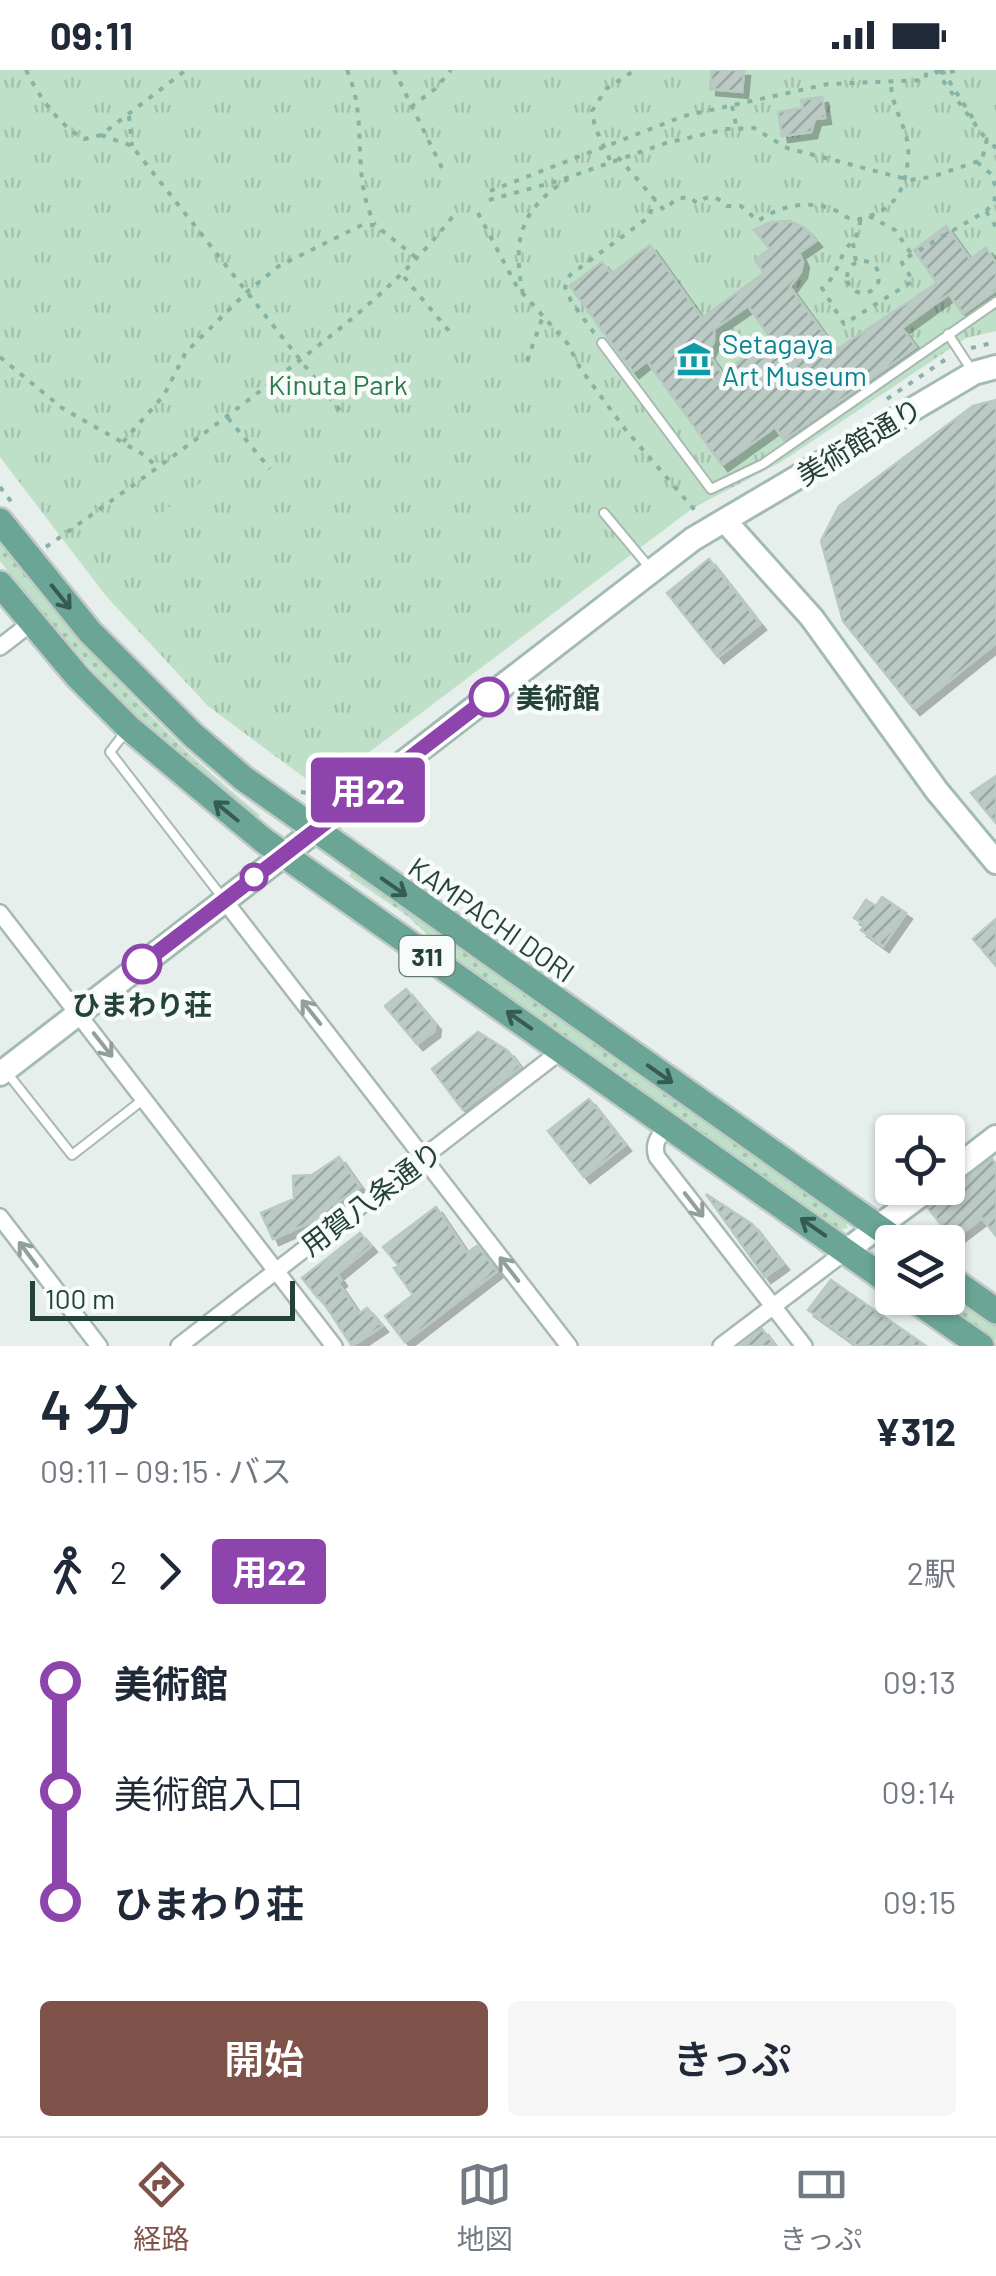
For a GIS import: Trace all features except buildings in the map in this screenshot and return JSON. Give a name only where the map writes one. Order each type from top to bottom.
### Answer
[{"type":"main road","name":"KAMPACHI DORI","points":[[12,519],[67,606],[130,675],[244,778],[875,1226]]},
{"type":"main road","name":"311","points":[[0,584],[129,728],[283,855],[875,1272]]},
{"type":"main road","points":[[965,1289],[996,1311]]},
{"type":"main road","points":[[936,1315],[981,1346]]},
{"type":"street","name":"美術館通り","points":[[3,1072],[651,571],[718,525],[771,475],[985,370]]},
{"type":"street","points":[[718,525],[812,618],[937,791],[996,862]]},
{"type":"street","points":[[0,648],[31,623]]},
{"type":"street","points":[[224,900],[569,1346]]},
{"type":"street","points":[[0,913],[334,1346]]},
{"type":"street","name":"用賀八条通り","points":[[178,1346],[562,1050]]},
{"type":"street","points":[[668,1124],[656,1141],[657,1157],[804,1346]]},
{"type":"street","points":[[965,1161],[996,1137]]},
{"type":"street","points":[[897,1225],[915,1205]]},
{"type":"street","points":[[0,1217],[99,1346]]},
{"type":"street","points":[[721,1346],[846,1251],[875,1240]]},
{"type":"lane","points":[[602,343],[711,489],[771,475],[948,334],[996,302]]},
{"type":"lane","points":[[948,334],[959,350],[985,370]]},
{"type":"lane","points":[[604,513],[651,571]]},
{"type":"lane","points":[[129,728],[110,752],[224,900]]},
{"type":"lane","points":[[3,1072],[72,1155],[144,1099]]},
{"type":"path","points":[[26,70],[44,100],[68,128],[84,138],[100,135],[186,70]]},
{"type":"path","points":[[347,70],[358,96],[361,188],[375,226],[418,259]]},
{"type":"path","points":[[394,70],[445,174]]},
{"type":"path","points":[[411,107],[435,89],[451,70]]},
{"type":"path","points":[[610,160],[592,110],[606,89],[636,70]]},
{"type":"path","points":[[490,191],[684,116],[828,84],[925,80],[927,70]]},
{"type":"path","points":[[940,71],[958,70]]},
{"type":"path","points":[[940,71],[996,149]]},
{"type":"path","points":[[940,71],[996,149]]},
{"type":"path","points":[[618,158],[664,210],[683,197],[697,203],[716,197],[726,206],[742,206],[758,221],[776,211],[801,205],[826,207],[848,218],[868,216],[895,202],[905,179],[907,134],[895,106],[891,83]]},
{"type":"path","points":[[732,106],[738,128]]},
{"type":"path","points":[[129,114],[132,146]]},
{"type":"path","points":[[489,200],[696,134],[738,128],[754,128],[787,148],[905,179],[931,177],[982,160],[986,139]]},
{"type":"path","points":[[100,135],[132,146],[342,413]]},
{"type":"path","points":[[860,218],[860,231],[846,250],[834,279],[822,288],[844,324],[912,281],[901,262],[986,211],[994,202],[996,190],[991,174],[977,162]]},
{"type":"path","points":[[523,294],[518,256],[527,220],[536,203],[576,174]]},
{"type":"path","points":[[602,343],[571,302],[565,287],[570,276],[650,217],[655,199]]},
{"type":"path","points":[[986,211],[996,227]]},
{"type":"path","points":[[478,213],[523,294],[568,344],[580,368],[624,429],[718,525]]},
{"type":"path","points":[[46,548],[228,417],[403,276],[452,216]]},
{"type":"path","points":[[868,216],[895,230],[912,255]]},
{"type":"path","points":[[123,442],[164,395],[186,352],[248,291],[306,251],[362,225],[375,226]]},
{"type":"path","points":[[853,243],[856,262]]},
{"type":"path","points":[[856,262],[868,262],[876,268],[879,280],[872,292],[858,294],[850,286],[849,268],[856,262]]},
{"type":"path","points":[[403,276],[449,330]]},
{"type":"path","points":[[528,361],[542,316]]},
{"type":"path","points":[[881,403],[959,350],[996,342]]},
{"type":"path","points":[[0,357],[62,408],[158,467]]},
{"type":"path","points":[[228,417],[270,468]]},
{"type":"path","points":[[0,487],[12,519]]},
{"type":"path","points":[[296,790],[326,796]]},
{"type":"green space","name":"Kinuta Park","points":[[0,70],[996,70],[996,331],[966,338],[781,462],[693,508],[335,778],[305,778],[208,706],[106,596],[0,457]]},
{"type":"green space","points":[[228,462],[243,481],[232,489],[227,483],[150,543],[140,529]]},
{"type":"green space","points":[[0,540],[122,685],[189,753],[260,815],[257,820],[117,697],[0,561]]},
{"type":"green space","points":[[351,872],[845,1220],[848,1228],[838,1230],[457,962],[406,915],[349,876]]},
{"type":"green space","points":[[965,1304],[996,1327],[996,1341],[959,1315],[965,1315]]},
{"type":"bus line","name":"用22","points":[[142,964],[489,697]]},
{"type":"place","name":"Setagaya Art Museum","points":[[694,359]]},
{"type":"place","name":"美術館","points":[[489,697]]},
{"type":"place","name":"ひまわり荘","points":[[142,964]]}]
